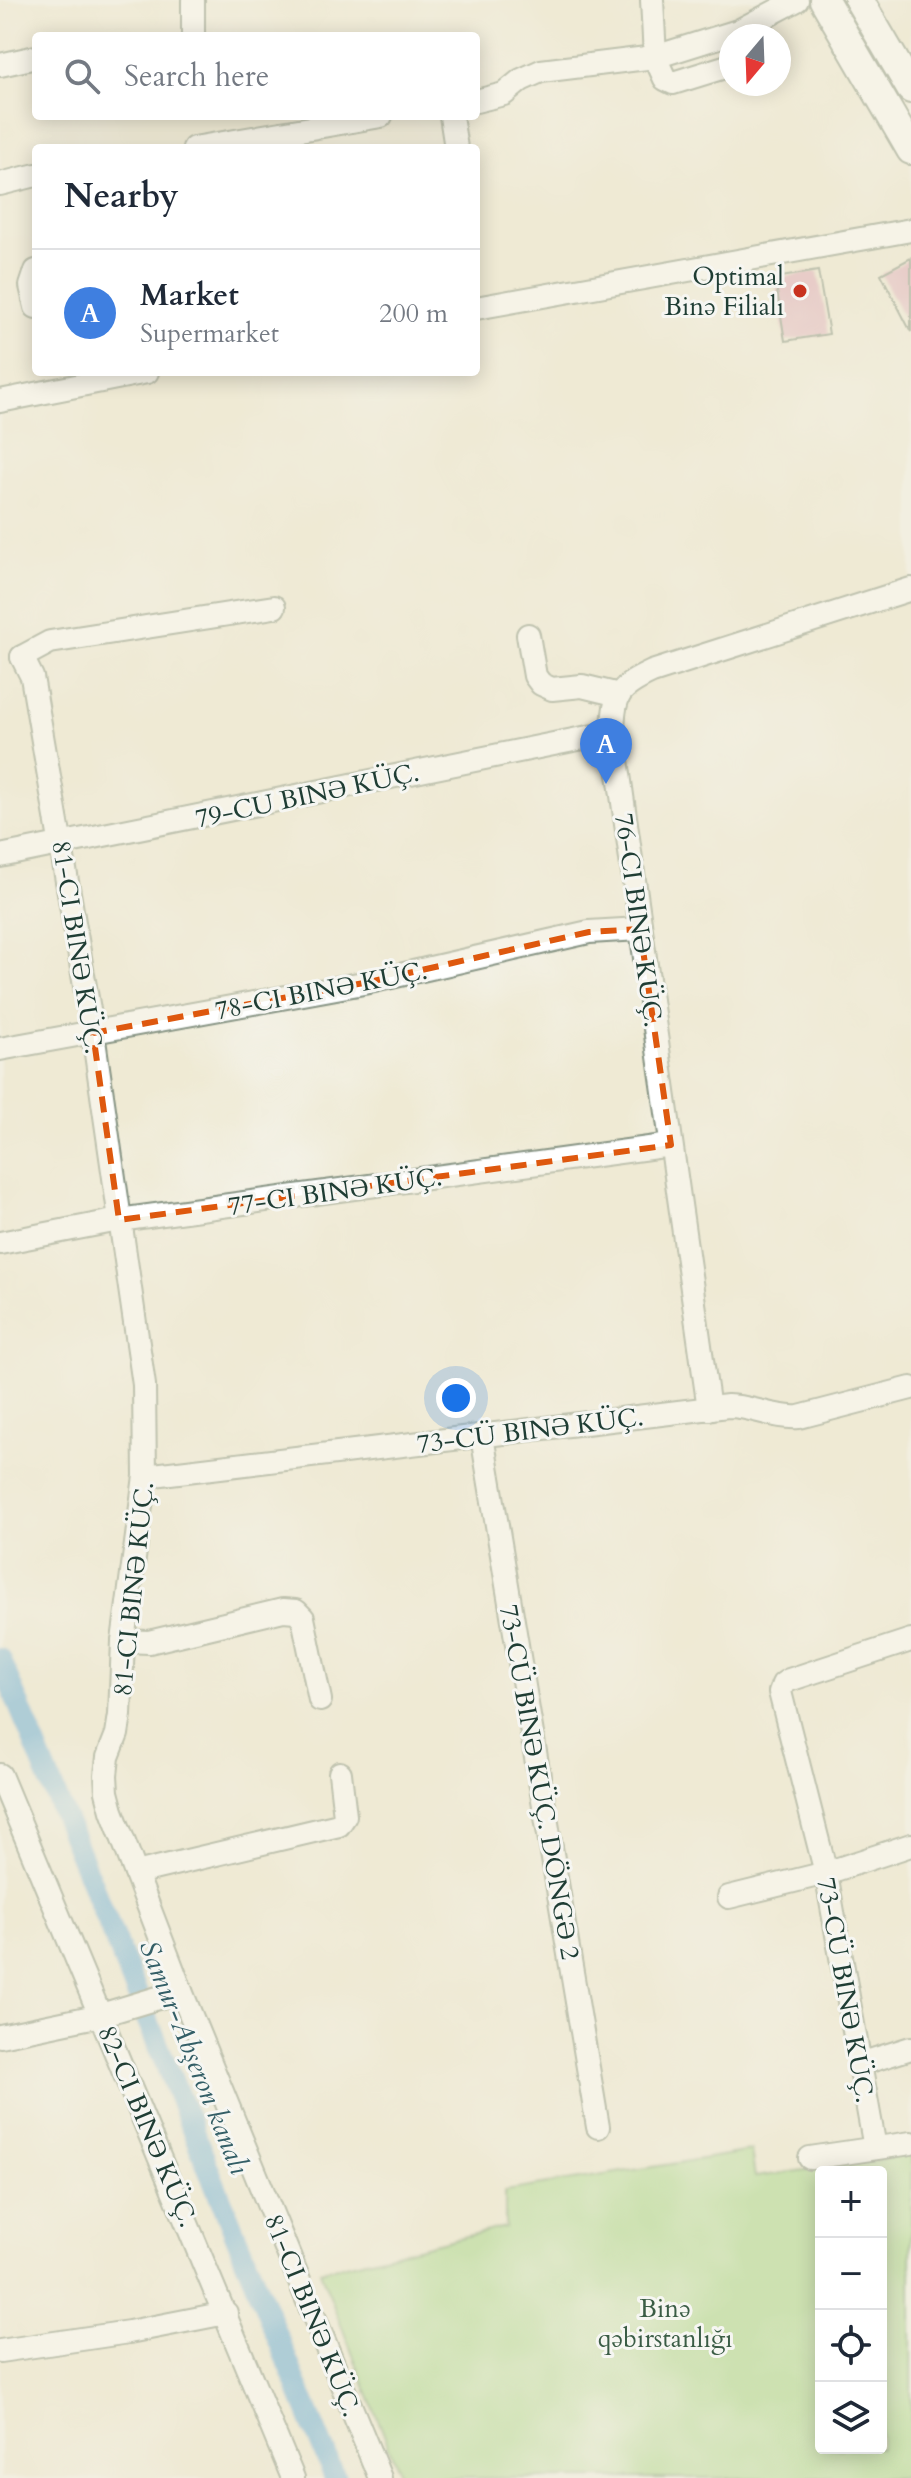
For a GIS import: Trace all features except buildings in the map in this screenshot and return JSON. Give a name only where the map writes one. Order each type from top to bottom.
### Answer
[{"type":"main road","points":[[824,0],[911,150]]},
{"type":"main road","points":[[859,0],[911,89]]},
{"type":"street","points":[[193,0],[193,32]]},
{"type":"street","points":[[652,0],[655,57],[665,79],[673,83],[719,69]]},
{"type":"street","points":[[480,100],[504,94],[521,80],[541,71],[655,57],[738,31],[797,0]]},
{"type":"street","points":[[0,65],[32,58]]},
{"type":"street","points":[[217,144],[358,120]]},
{"type":"street","points":[[452,120],[455,144]]},
{"type":"street","points":[[0,184],[32,176]]},
{"type":"street","points":[[480,307],[911,230]]},
{"type":"street","points":[[0,401],[55,381],[106,376]]},
{"type":"street","points":[[709,1409],[640,929],[613,732],[613,709],[628,684],[652,672],[911,589]]},
{"type":"street","points":[[11,655],[50,642],[274,607]]},
{"type":"street","points":[[528,635],[535,676],[541,684],[552,689],[591,687],[619,695]]},
{"type":"street","name":"81-CI BINƏ KÜÇ.","points":[[11,655],[32,677],[93,1033],[144,1385],[145,1476],[123,1641],[120,1715],[108,1757],[107,1792],[181,1991],[380,2478]]},
{"type":"street","name":"79-CU BINƏ KÜÇ.","points":[[0,856],[613,732]]},
{"type":"street","name":"78-CI BINƏ KÜÇ.","points":[[0,1049],[369,982],[589,932],[640,929]]},
{"type":"street","name":"77-CI BINƏ KÜÇ.","points":[[0,1243],[119,1220],[671,1145]]},
{"type":"street","name":"73-CÜ BINƏ KÜÇ.","points":[[145,1476],[742,1406],[786,1418],[799,1417],[911,1388]]},
{"type":"street","name":"73-CÜ BINƏ KÜÇ. DÖNGƏ 2","points":[[482,1436],[598,2127]]},
{"type":"street","points":[[123,1641],[149,1642],[283,1610],[296,1611],[303,1618],[320,1700]]},
{"type":"street","name":"73-CÜ BINƏ KÜÇ.","points":[[875,2148],[826,1873],[780,1700],[783,1684],[911,1640]]},
{"type":"street","points":[[136,1873],[339,1825],[345,1816],[340,1773]]},
{"type":"street","name":"82-CI BINƏ KÜÇ.","points":[[0,1775],[293,2478]]},
{"type":"street","points":[[729,1897],[826,1873],[911,1845]]},
{"type":"street","points":[[0,2036],[101,2015],[181,1991]]},
{"type":"street","points":[[860,2064],[911,2048]]},
{"type":"street","points":[[810,2158],[911,2143]]},
{"type":"street","points":[[0,2351],[129,2332],[226,2313]]},
{"type":"highlighted area","points":[[640,929],[671,1145],[119,1220],[93,1033],[369,982],[589,932]]},
{"type":"green space","name":"Binə qəbirstanlığı","points":[[751,2151],[755,2177],[815,2169],[815,2454],[887,2454],[887,2166],[833,2166],[911,2155],[911,2478],[401,2478],[320,2271],[505,2227],[505,2191]]},
{"type":"waterway","name":"Samur-Abşeron kanalı","points":[[0,1659],[335,2478]]},
{"type":"place","name":"Optimal Binə Filialı","points":[[800,291]]},
{"type":"place","name":"Market","points":[[606,784]]}]
